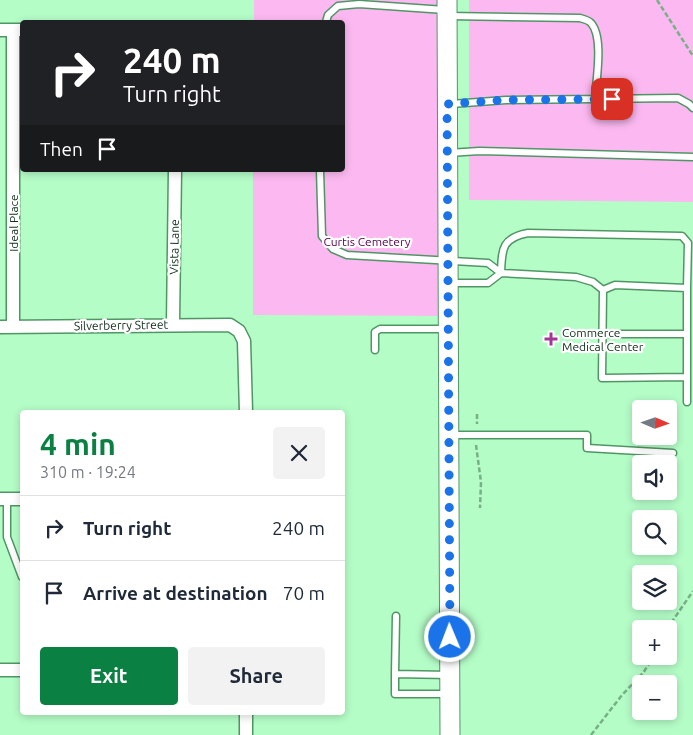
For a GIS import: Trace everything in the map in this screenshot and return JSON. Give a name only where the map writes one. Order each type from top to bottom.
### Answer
[{"type":"main road","points":[[447,9],[450,735]]},
{"type":"street","name":"Ideal Place","points":[[12,30],[14,327]]},
{"type":"street","name":"Vista Lane","points":[[173,324],[174,172]]},
{"type":"street","name":"Silverberry Street","points":[[0,327],[230,325],[239,331],[246,353],[246,410]]},
{"type":"street","points":[[4,499],[20,499]]},
{"type":"street","points":[[0,670],[20,670]]},
{"type":"street","points":[[246,715],[246,735]]},
{"type":"lane","points":[[327,20],[328,15],[338,6],[359,4],[580,18],[591,22],[596,32],[598,46],[596,99]]},
{"type":"lane","points":[[447,104],[506,100],[678,98],[693,108]]},
{"type":"lane","points":[[447,154],[479,151],[693,157]]},
{"type":"lane","points":[[320,172],[322,236],[333,249],[347,255],[488,263],[501,273],[583,278],[603,290]]},
{"type":"lane","points":[[448,283],[488,283],[501,273],[502,251],[506,242],[511,237],[519,234],[682,236],[688,243],[687,402]]},
{"type":"lane","points":[[603,290],[615,285],[687,288]]},
{"type":"lane","points":[[603,290],[602,378],[687,377]]},
{"type":"lane","points":[[375,350],[375,332],[380,330],[448,329]]},
{"type":"lane","points":[[602,334],[687,334]]},
{"type":"lane","points":[[448,435],[587,435],[587,448],[672,453]]},
{"type":"lane","points":[[4,499],[7,536],[20,572]]},
{"type":"lane","points":[[396,616],[396,694],[450,694]]},
{"type":"lane","points":[[395,674],[450,675]]},
{"type":"path","points":[[657,0],[693,56]]},
{"type":"path","points":[[477,414],[478,435],[476,445],[481,482],[480,508]]},
{"type":"path","points":[[673,620],[693,591]]},
{"type":"path","points":[[592,735],[622,695],[648,665]]},
{"type":"green space","name":"Curtis Cemetery","points":[[254,0],[444,0],[442,316],[253,315],[253,172],[345,172],[345,20],[254,20]]},
{"type":"green space","points":[[469,0],[693,0],[693,202],[469,200]]},
{"type":"place","name":"Commerce Medical Center","points":[[551,339]]},
{"type":"route","points":[[450,637],[447,104],[506,100],[612,99]]}]
